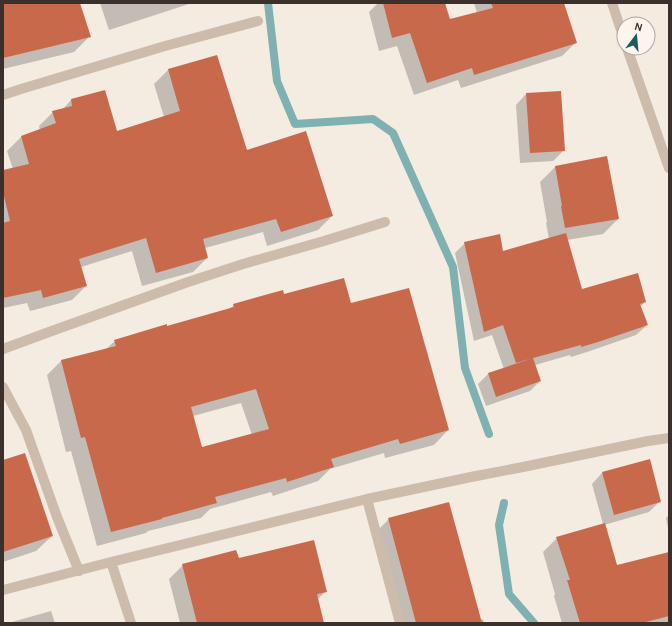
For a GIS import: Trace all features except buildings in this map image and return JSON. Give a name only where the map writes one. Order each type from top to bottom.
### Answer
[{"type":"street","points":[[612,3],[616,16]]},
{"type":"street","points":[[3,95],[165,46],[258,21]]},
{"type":"street","points":[[630,56],[669,168]]},
{"type":"street","points":[[3,349],[209,275],[385,222]]},
{"type":"street","points":[[3,387],[26,430],[57,517],[79,571]]},
{"type":"street","points":[[3,590],[367,499],[648,441],[669,438]]},
{"type":"street","points":[[367,499],[400,623]]},
{"type":"street","points":[[111,562],[131,623]]},
{"type":"waterway","points":[[268,3],[277,81],[295,124],[373,119],[393,133],[453,267],[465,368],[489,434]]},
{"type":"waterway","points":[[504,503],[499,525],[509,594],[534,623]]}]
